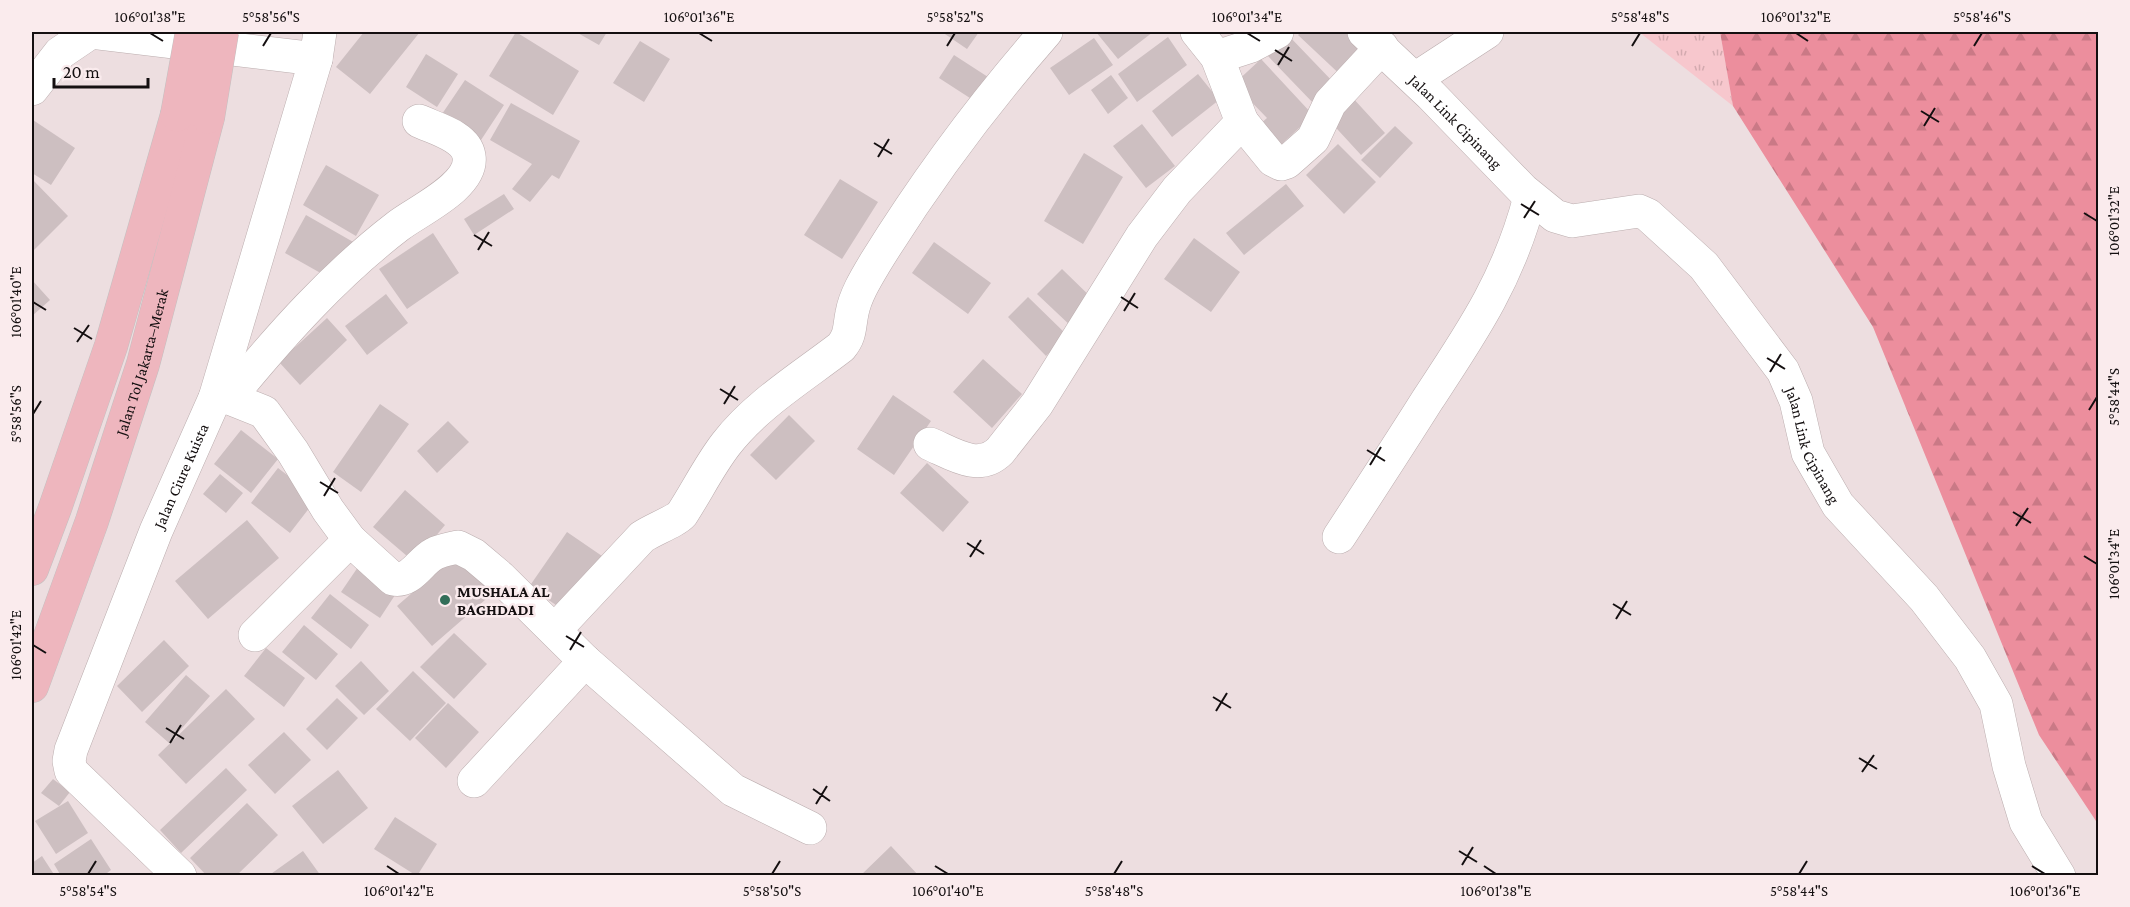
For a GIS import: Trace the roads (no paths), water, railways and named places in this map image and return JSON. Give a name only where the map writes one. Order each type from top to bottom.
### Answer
[{"type":"highway","name":"Jalan Tol Jakarta–Merak","points":[[32,686],[92,521],[143,364],[193,116],[192,32]]},
{"type":"highway","name":"Jalan Tol Jakarta–Merak","points":[[32,569],[222,32]]},
{"type":"street","points":[[32,89],[60,53],[91,32],[318,45]]},
{"type":"street","points":[[555,630],[642,537],[659,526],[679,518],[726,444],[749,419],[841,347],[849,336],[852,313],[866,279],[907,211],[1008,75],[1046,32]]},
{"type":"street","points":[[1197,32],[1217,57],[1242,122],[1273,160],[1281,164],[1287,162],[1313,139],[1330,103],[1373,39]]},
{"type":"street","points":[[1217,57],[1251,46],[1277,32]]},
{"type":"street","points":[[1415,79],[1487,32]]},
{"type":"street","name":"Jalan Link Cipinang","points":[[1373,39],[1530,197],[1555,216],[1572,221],[1639,211],[1648,214],[1704,266],[1783,371],[1796,401],[1809,453],[1838,505],[1924,598],[1970,658],[1996,704],[2009,766],[2026,822],[2058,876]]},
{"type":"street","name":"Jalan Ciure Kuista","points":[[180,876],[71,771],[69,761],[71,750],[156,531],[222,398],[318,45]]},
{"type":"street","points":[[419,121],[453,136],[464,144],[470,157],[466,174],[452,189],[398,226],[346,271],[222,398],[264,412],[350,540],[393,579],[399,581],[405,579],[432,555],[458,547],[474,555],[519,595],[585,661],[733,790],[810,828]]},
{"type":"street","points":[[930,444],[976,462],[994,458],[1037,404],[1149,226],[1209,154],[1242,122]]},
{"type":"street","points":[[1339,537],[1480,320],[1504,274],[1520,234],[1530,197]]},
{"type":"street","points":[[255,635],[350,540]]},
{"type":"street","points":[[474,781],[585,661]]},
{"type":"place","name":"MUSHALA AL BAGHDADI","points":[[445,600]]}]
